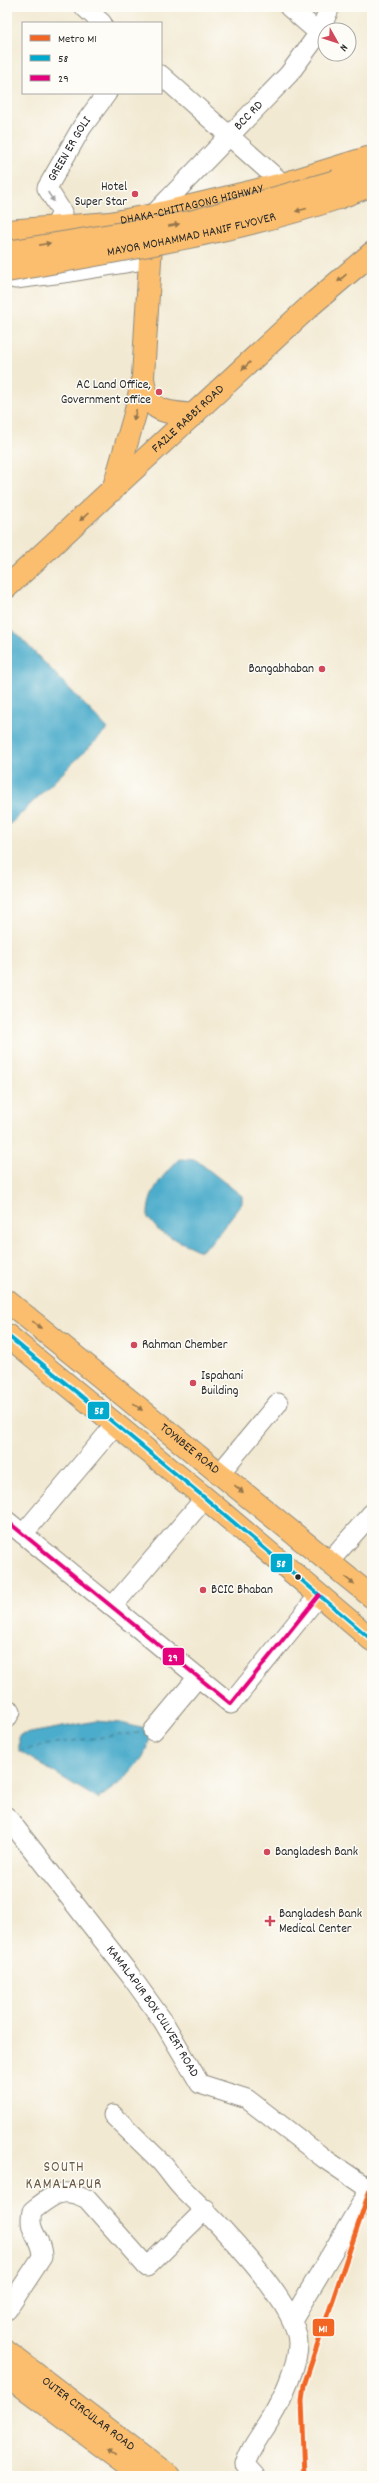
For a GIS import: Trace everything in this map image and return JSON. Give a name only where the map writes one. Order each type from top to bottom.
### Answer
[{"type":"main road","name":"DHAKA-CHITTAGONG HIGHWAY","points":[[7,230],[54,229],[110,223],[153,215],[283,184],[372,156]]},
{"type":"main road","points":[[337,190],[372,163]]},
{"type":"main road","name":"MAYOR MOHAMMAD HANIF FLYOVER","points":[[7,272],[192,238],[307,208],[337,190],[372,173]]},
{"type":"main road","name":"MAYOR MOHAMMAD HANIF FLYOVER","points":[[7,252],[58,242],[146,230],[190,222],[337,190],[372,185]]},
{"type":"main road","points":[[337,190],[372,190]]},
{"type":"main road","points":[[112,491],[135,414],[143,377],[153,215]]},
{"type":"main road","name":"FAZLE RABBI ROAD","points":[[7,588],[311,305],[372,253]]},
{"type":"main road","points":[[143,377],[145,394],[156,408],[176,414],[194,415]]},
{"type":"main road","name":"TOYNBEE ROAD","points":[[7,1301],[372,1598]]},
{"type":"main road","points":[[7,1335],[205,1498],[372,1640]]},
{"type":"main road","name":"OUTER CIRCULAR ROAD","points":[[7,2352],[169,2476]]},
{"type":"main road","name":"OUTER CIRCULAR ROAD","points":[[7,2375],[142,2476]]},
{"type":"street","points":[[84,7],[101,22]]},
{"type":"street","points":[[289,7],[317,31]]},
{"type":"street","name":"BCC RD","points":[[324,22],[330,7]]},
{"type":"street","name":"BCC RD","points":[[153,215],[231,137],[289,74],[317,36]]},
{"type":"street","points":[[162,76],[283,184]]},
{"type":"street","name":"GREEN ER GOLI","points":[[54,229],[62,212],[47,188],[82,127],[106,94]]},
{"type":"street","points":[[7,280],[71,272],[150,259]]},
{"type":"street","points":[[220,1473],[278,1403]]},
{"type":"street","points":[[23,1534],[115,1425]]},
{"type":"street","points":[[112,1607],[205,1498]]},
{"type":"street","points":[[328,1563],[372,1513]]},
{"type":"street","points":[[7,1521],[231,1704],[319,1595]]},
{"type":"street","points":[[153,1731],[198,1677]]},
{"type":"street","points":[[7,1709],[11,1711],[7,1718]]},
{"type":"street","name":"KAMALAPUR BOX CULVERT ROAD","points":[[7,1817],[130,1975],[163,2021],[200,2084],[247,2099],[325,2159],[371,2190]]},
{"type":"street","points":[[113,2116],[159,2161],[181,2187],[206,2209],[252,2263],[292,2320],[298,2344],[291,2375],[272,2417],[249,2451],[244,2465],[255,2476]]},
{"type":"street","points":[[292,2320],[371,2190]]},
{"type":"street","points":[[7,2310],[42,2257],[42,2247],[30,2223],[32,2211],[57,2193],[74,2192],[87,2199],[147,2267],[206,2209]]},
{"type":"water","points":[[13,630],[108,729],[7,827],[7,635]]},
{"type":"water","points":[[179,1159],[196,1160],[242,1196],[242,1203],[212,1242],[200,1251],[160,1232],[148,1218],[148,1209],[153,1193],[161,1179]]},
{"type":"water","points":[[96,1721],[121,1723],[153,1731],[143,1757],[122,1781],[98,1799],[19,1751],[19,1735]]},
{"type":"ferry route","points":[[19,1751],[56,1743],[145,1732]]},
{"type":"metro line","name":"M1","points":[[305,2476],[302,2401],[304,2385],[372,2184]]},
{"type":"transit line","name":"58","points":[[7,1335],[205,1498],[372,1640]]},
{"type":"transit line","name":"29","points":[[7,1521],[231,1704],[319,1595]]},
{"type":"place","name":"Hotel Super Star","points":[[135,194]]},
{"type":"place","name":"AC Land Office, Government office","points":[[159,392]]},
{"type":"place","name":"Bangabhaban","points":[[322,669]]},
{"type":"place","name":"Rahman Chember","points":[[134,1345]]},
{"type":"place","name":"Ispahani Building","points":[[193,1383]]},
{"type":"place","name":"BCIC Bhaban","points":[[203,1590]]},
{"type":"place","name":"Bangladesh Bank","points":[[267,1852]]},
{"type":"place","name":"Bangladesh Bank Medical Center","points":[[270,1921]]},
{"type":"district","name":"SOUTH KAMALAPUR","points":[[64,2176]]}]
